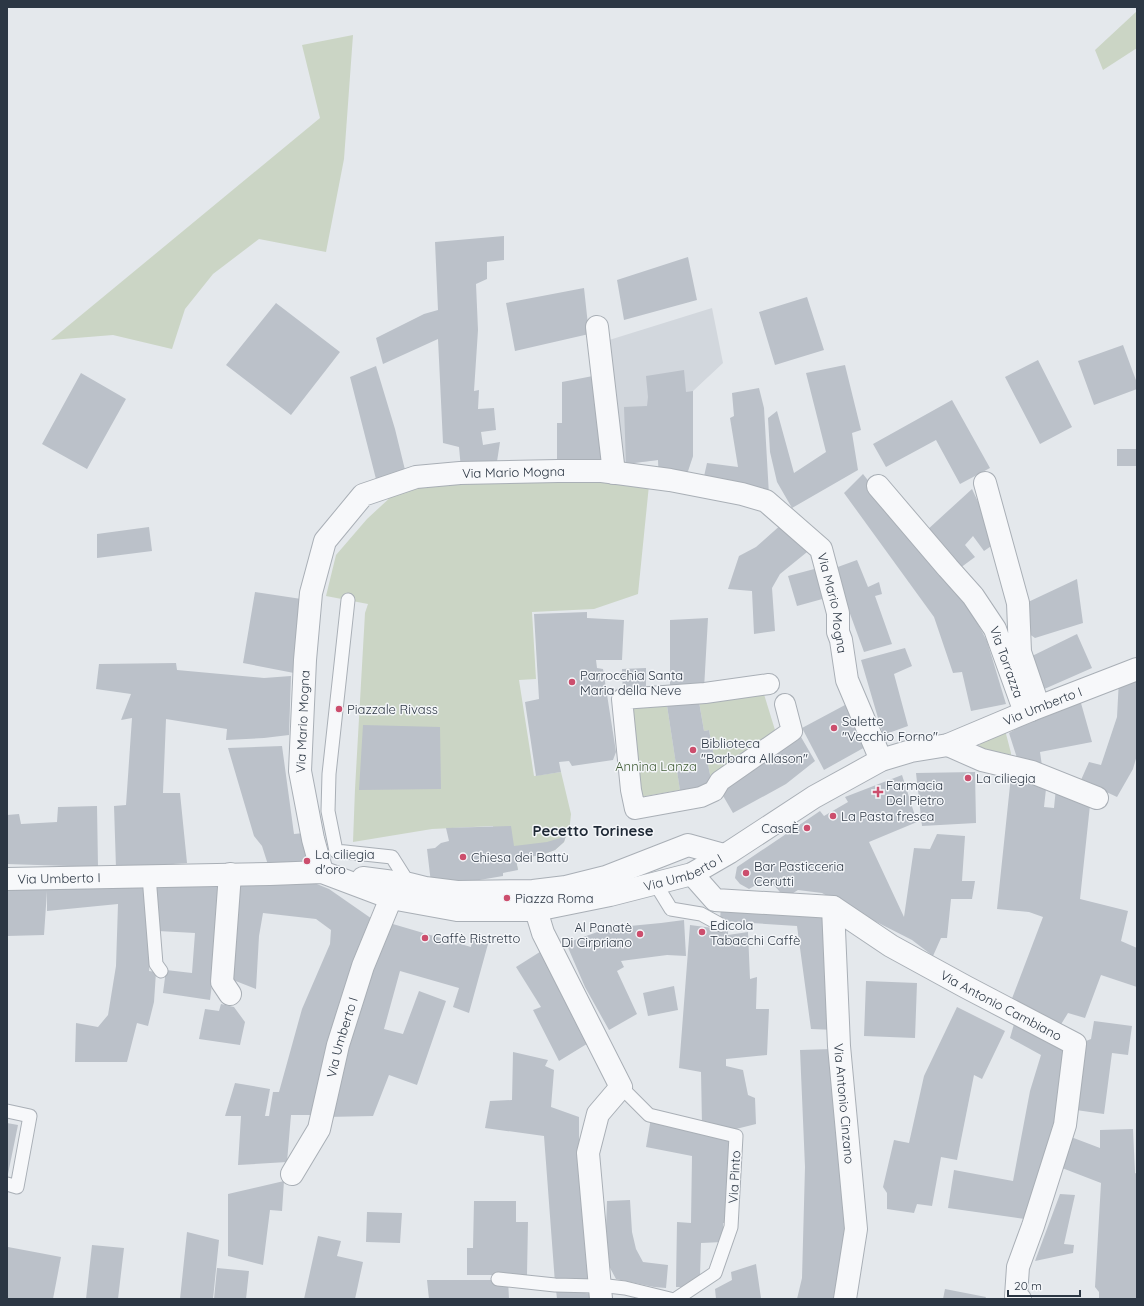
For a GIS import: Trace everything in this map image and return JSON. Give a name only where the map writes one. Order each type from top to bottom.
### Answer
[{"type":"street","points":[[597,327],[614,474]]},
{"type":"street","name":"Via Mario Mogna","points":[[326,874],[313,839],[300,771],[305,660],[312,593],[325,541],[363,495],[416,477],[460,473],[602,471],[614,474],[670,480],[742,494],[766,501],[821,549],[838,613],[838,632],[841,640],[847,680],[881,760]]},
{"type":"street","name":"Via Torrazza","points":[[878,486],[974,596],[995,629],[1022,704],[1031,710],[1036,699],[1020,652],[1018,603],[985,483]]},
{"type":"street","name":"Via Umberto I","points":[[7,879],[230,874],[326,874],[391,898],[456,910],[536,910],[610,895],[692,874],[814,797],[881,760],[911,751],[948,744],[1137,669]]},
{"type":"street","points":[[769,684],[705,693],[622,700],[635,809],[701,797],[714,791],[720,781],[792,731],[785,704]]},
{"type":"street","points":[[948,744],[982,760],[1032,772],[1097,798]]},
{"type":"street","points":[[326,874],[409,884],[425,888],[457,892],[533,891],[566,887],[606,877],[688,845],[724,854]]},
{"type":"street","points":[[230,874],[222,982],[230,994]]},
{"type":"street","points":[[692,874],[715,900],[833,907]]},
{"type":"street","name":"Via Umberto I","points":[[292,1174],[319,1128],[338,1045],[364,966],[391,898]]},
{"type":"street","name":"Via Antonio Cinzano","points":[[833,907],[839,1046],[856,1229],[845,1299]]},
{"type":"street","name":"Via Antonio Cambiano","points":[[833,907],[891,946],[1004,1008],[1075,1044],[1065,1125],[1033,1226],[1018,1267],[1016,1296],[1020,1299]]},
{"type":"street","name":"Via Pinto","points":[[536,910],[543,933],[621,1088]]},
{"type":"street","points":[[600,1292],[588,1152],[598,1114],[621,1088]]},
{"type":"lane","points":[[348,600],[329,774],[328,811],[336,851],[392,857],[409,884]]},
{"type":"lane","points":[[149,876],[157,940],[156,964],[161,971]]},
{"type":"lane","points":[[655,883],[671,909],[702,914],[720,925]]},
{"type":"lane","name":"Via Pinto","points":[[621,1088],[649,1115],[736,1136],[731,1227],[715,1273],[676,1299]]},
{"type":"lane","points":[[7,1111],[30,1116],[17,1187],[7,1184]]},
{"type":"lane","points":[[498,1279],[555,1285],[595,1286],[600,1292],[624,1288],[670,1299]]},
{"type":"shaded area","points":[[712,308],[723,363],[693,391],[693,456],[687,474],[659,477],[658,460],[626,464],[615,457],[606,341]]},
{"type":"green space","points":[[1137,11],[1137,48],[1103,70],[1095,50]]},
{"type":"green space","points":[[353,35],[344,159],[326,252],[259,239],[213,274],[185,309],[172,349],[113,335],[51,340],[320,118],[302,45]]},
{"type":"green space","points":[[503,480],[623,482],[649,485],[638,594],[594,609],[532,612],[536,679],[519,680],[534,776],[561,772],[571,814],[570,824],[564,842],[555,850],[516,860],[518,870],[494,834],[493,826],[432,829],[353,842],[365,613],[368,604],[326,596],[336,555],[367,519],[394,494],[425,482]]},
{"type":"green space","points":[[763,691],[775,730],[721,777],[713,789],[707,760],[714,757],[709,730],[704,731],[698,696]]},
{"type":"green space","name":"Annina Lanza","points":[[666,699],[680,790],[640,797],[627,705]]},
{"type":"green space","points":[[1005,730],[1011,757],[978,750],[985,739]]},
{"type":"building","points":[[504,236],[504,260],[487,262],[487,279],[476,284],[478,330],[474,391],[479,390],[478,409],[494,408],[496,430],[481,432],[483,445],[500,442],[496,468],[461,469],[459,447],[443,443],[438,339],[383,364],[376,338],[424,314],[438,310],[435,242]]},
{"type":"building","points":[[688,257],[697,300],[624,320],[617,280]]},
{"type":"building","points":[[584,288],[589,334],[515,351],[506,303]]},
{"type":"building","points":[[807,297],[824,350],[775,365],[759,312]]},
{"type":"building","points":[[276,303],[340,352],[291,415],[226,365]]},
{"type":"building","points":[[1123,345],[1137,383],[1137,389],[1094,405],[1078,361]]},
{"type":"building","points":[[1038,360],[1072,427],[1040,444],[1005,377]]},
{"type":"building","points":[[845,365],[861,430],[852,433],[858,470],[792,508],[777,482],[770,452],[768,418],[777,411],[794,473],[826,452],[806,373]]},
{"type":"building","points":[[376,366],[395,429],[406,474],[377,483],[350,377]]},
{"type":"building","points":[[684,370],[686,392],[693,391],[693,456],[687,474],[659,477],[658,460],[626,464],[624,407],[647,406],[648,397],[646,376]]},
{"type":"building","points":[[81,373],[126,399],[87,469],[42,444]]},
{"type":"building","points":[[598,375],[606,465],[557,467],[557,423],[562,423],[562,382]]},
{"type":"building","points":[[759,388],[764,408],[769,495],[703,481],[707,463],[738,467],[730,418],[734,416],[732,393]]},
{"type":"building","points":[[952,400],[990,468],[960,484],[936,440],[886,467],[873,444]]},
{"type":"building","points":[[1117,449],[1137,449],[1137,466],[1117,466]]},
{"type":"building","points":[[863,474],[970,609],[987,641],[1006,704],[971,711],[962,672],[953,673],[934,617],[844,493]]},
{"type":"building","points":[[972,489],[997,542],[984,551],[973,536],[965,545],[975,557],[956,571],[926,531]]},
{"type":"building","points":[[783,523],[812,548],[780,574],[772,588],[775,631],[754,634],[752,591],[728,589],[739,556],[756,547]]},
{"type":"building","points":[[149,527],[152,551],[97,558],[97,534]]},
{"type":"building","points":[[857,560],[868,587],[879,582],[882,594],[875,596],[892,644],[864,652],[835,568]]},
{"type":"building","points":[[818,568],[826,598],[797,606],[788,576]]},
{"type":"building","points":[[1077,579],[1083,623],[1035,638],[1025,631],[1026,603]]},
{"type":"building","points":[[255,592],[308,600],[294,673],[243,663]]},
{"type":"building","name":"Parrocchia Santa Maria della Neve","points":[[587,612],[587,618],[624,620],[622,660],[596,660],[597,668],[603,669],[616,752],[613,760],[572,766],[569,761],[559,762],[561,772],[536,776],[525,702],[539,699],[534,614]]},
{"type":"building","points":[[708,618],[704,689],[670,693],[670,620]]},
{"type":"building","points":[[1077,634],[1092,668],[1042,690],[1028,658]]},
{"type":"building","points":[[905,648],[912,666],[894,674],[908,726],[883,735],[861,660]]},
{"type":"building","points":[[176,663],[177,670],[264,678],[291,676],[289,735],[226,740],[227,729],[166,719],[163,793],[180,793],[187,863],[116,868],[114,806],[126,805],[132,718],[121,720],[131,694],[96,689],[99,664]]},
{"type":"building","points":[[646,668],[646,693],[623,694],[622,669]]},
{"type":"building","points":[[1137,676],[1137,755],[1133,769],[1117,797],[1081,780],[1089,762],[1101,765],[1117,717],[1119,679]]},
{"type":"building","name":"Biblioteca \"Barbara Allason\"","points":[[698,696],[704,731],[709,730],[714,757],[707,760],[713,789],[681,797],[666,699]]},
{"type":"building","points":[[1079,696],[1092,742],[1040,752],[1042,766],[1017,758],[1009,733],[1052,708]]},
{"type":"building","points":[[845,705],[867,746],[824,770],[802,728]]},
{"type":"building","points":[[363,725],[440,727],[441,789],[359,790]]},
{"type":"building","points":[[801,737],[815,761],[786,784],[733,813],[718,787],[764,761]]},
{"type":"building","points":[[282,746],[294,834],[304,833],[314,867],[270,871],[262,846],[254,836],[228,748]]},
{"type":"building","points":[[975,772],[976,823],[922,826],[916,773]]},
{"type":"building","points":[[902,775],[917,822],[869,842],[904,917],[914,848],[930,849],[937,834],[965,836],[962,881],[975,881],[972,899],[951,899],[947,938],[941,938],[933,956],[912,940],[822,893],[798,890],[785,898],[768,878],[749,889],[740,884],[735,878],[737,867],[820,811],[824,816],[848,802],[845,797]]},
{"type":"building","points":[[1011,776],[1043,779],[1042,789],[1046,789],[1044,807],[1054,808],[1056,788],[1090,805],[1080,899],[1128,911],[1121,941],[1137,948],[1137,987],[1101,975],[1085,1018],[1068,1013],[1060,1026],[1011,1001],[1043,917],[1029,912],[997,909]]},
{"type":"building","points":[[97,806],[98,867],[7,864],[7,815],[19,814],[21,824],[57,822],[58,807]]},
{"type":"building","name":"Chiesa dei Battù","points":[[511,826],[514,846],[547,842],[560,838],[567,832],[564,842],[555,850],[516,860],[518,870],[503,873],[503,876],[444,886],[431,883],[427,849],[435,848],[441,843],[449,841],[446,828]]},
{"type":"building","points":[[146,882],[151,948],[149,971],[156,972],[154,1002],[148,1026],[137,1023],[127,1062],[75,1062],[76,1023],[98,1027],[108,1015],[116,966],[118,904],[47,911],[47,891],[44,935],[7,936],[7,886]]},
{"type":"building","points":[[234,882],[312,882],[329,889],[375,921],[314,1115],[291,1115],[287,1162],[238,1165],[241,1116],[225,1116],[235,1083],[270,1089],[265,1116],[269,1116],[273,1092],[279,1092],[302,1009],[330,944],[331,930],[316,919],[263,913],[259,936],[256,989],[228,978]]},
{"type":"building","points":[[154,883],[225,883],[210,1000],[163,993],[166,970],[192,973],[195,933],[158,931]]},
{"type":"building","points":[[721,904],[830,910],[836,1030],[811,1029],[797,926],[720,921]]},
{"type":"building","points":[[684,920],[686,956],[667,955],[621,961],[624,967],[617,971],[637,1014],[609,1030],[585,987],[566,943],[609,928]]},
{"type":"building","points":[[386,922],[471,947],[472,940],[488,944],[469,1013],[453,1007],[459,988],[400,971],[384,1029],[403,1034],[419,991],[446,1001],[417,1085],[389,1075],[373,1116],[327,1117]]},
{"type":"building","points":[[690,925],[728,930],[728,935],[748,932],[750,979],[757,977],[756,1009],[769,1009],[767,1055],[726,1059],[726,1066],[743,1070],[748,1095],[755,1098],[756,1124],[728,1131],[702,1125],[701,1072],[679,1068]]},
{"type":"building","points":[[543,950],[590,1042],[559,1061],[533,1010],[541,1007],[516,967]]},
{"type":"building","points":[[866,981],[917,983],[915,1038],[864,1036]]},
{"type":"building","points":[[674,986],[678,1010],[648,1016],[643,993]]},
{"type":"building","points":[[221,1004],[234,1007],[245,1022],[240,1045],[199,1039],[205,1009],[219,1011]]},
{"type":"building","points":[[957,1007],[1005,1031],[982,1079],[974,1075],[957,1160],[941,1157],[932,1206],[917,1204],[914,1213],[887,1209],[887,1193],[883,1187],[894,1140],[909,1143],[924,1076]]},
{"type":"building","points":[[1016,1017],[1073,1046],[1068,1075],[1032,1220],[948,1208],[954,1170],[1013,1181],[1030,1091],[1041,1055],[1010,1038]]},
{"type":"building","points":[[1094,1021],[1132,1026],[1128,1055],[1112,1053],[1104,1114],[1076,1110],[1086,1041],[1091,1039]]},
{"type":"building","points":[[832,1049],[847,1231],[838,1299],[797,1299],[802,1278],[805,1167],[800,1050]]},
{"type":"building","points":[[513,1052],[548,1060],[545,1066],[554,1070],[551,1107],[579,1117],[579,1141],[592,1285],[555,1283],[544,1136],[485,1128],[490,1101],[512,1100]]},
{"type":"building","points":[[651,1118],[730,1138],[728,1156],[727,1223],[723,1223],[723,1242],[701,1243],[700,1276],[688,1287],[676,1287],[677,1222],[691,1223],[692,1156],[646,1147]]},
{"type":"building","points":[[7,1123],[18,1125],[8,1174],[7,1174]]},
{"type":"building","points":[[1133,1129],[1135,1173],[1137,1174],[1137,1299],[1099,1299],[1099,1292],[1095,1287],[1101,1183],[1062,1168],[1071,1137],[1100,1148],[1100,1130]]},
{"type":"building","points":[[284,1181],[282,1211],[270,1210],[263,1265],[228,1256],[228,1194]]},
{"type":"building","points":[[1060,1194],[1075,1195],[1064,1244],[1074,1245],[1073,1253],[1035,1261]]},
{"type":"building","points":[[630,1200],[632,1232],[636,1249],[643,1262],[668,1265],[666,1288],[616,1279],[609,1266],[606,1228],[607,1201]]},
{"type":"building","points":[[474,1201],[516,1201],[516,1222],[528,1222],[527,1275],[467,1275],[467,1248],[473,1248]]},
{"type":"building","points":[[367,1212],[402,1213],[400,1243],[366,1242]]},
{"type":"building","points":[[187,1232],[219,1240],[213,1299],[180,1299]]},
{"type":"building","points":[[318,1236],[341,1241],[337,1256],[363,1262],[355,1299],[304,1299]]},
{"type":"building","points":[[92,1245],[124,1248],[118,1299],[86,1299]]},
{"type":"building","points":[[8,1247],[61,1257],[53,1299],[7,1299]]},
{"type":"building","points":[[756,1264],[761,1298],[716,1299],[715,1289],[732,1280],[731,1272]]},
{"type":"building","points":[[217,1268],[249,1271],[246,1299],[214,1299]]},
{"type":"building","points":[[427,1280],[508,1280],[509,1299],[429,1299]]},
{"type":"building","points":[[945,1289],[986,1297],[985,1299],[943,1299]]},
{"type":"building","points":[[556,1290],[594,1294],[595,1299],[557,1299]]},
{"type":"place","name":"Parrocchia Santa Maria della Neve","points":[[572,682]]},
{"type":"place","name":"Piazzale Rivass","points":[[339,709]]},
{"type":"place","name":"Salette \"Vecchio Forno\"","points":[[834,728]]},
{"type":"place","name":"Biblioteca \"Barbara Allason\"","points":[[693,750]]},
{"type":"place","name":"La ciliegia","points":[[968,778]]},
{"type":"place","name":"Farmacia Del Pietro","points":[[878,792]]},
{"type":"place","name":"La Pasta fresca","points":[[833,816]]},
{"type":"place","name":"CasaÈ","points":[[807,828]]},
{"type":"place","name":"Chiesa dei Battù","points":[[463,857]]},
{"type":"place","name":"La ciliegia d'oro","points":[[307,861]]},
{"type":"place","name":"Bar Pasticceria Cerutti","points":[[746,873]]},
{"type":"place","name":"Piazza Roma","points":[[507,898]]},
{"type":"place","name":"Edicola Tabacchi Caffè","points":[[702,932]]},
{"type":"place","name":"Al Panatè Di Cirpriano","points":[[640,934]]},
{"type":"place","name":"Caffè Ristretto","points":[[425,938]]},
{"type":"district","name":"Pecetto Torinese","points":[[593,831]]}]
